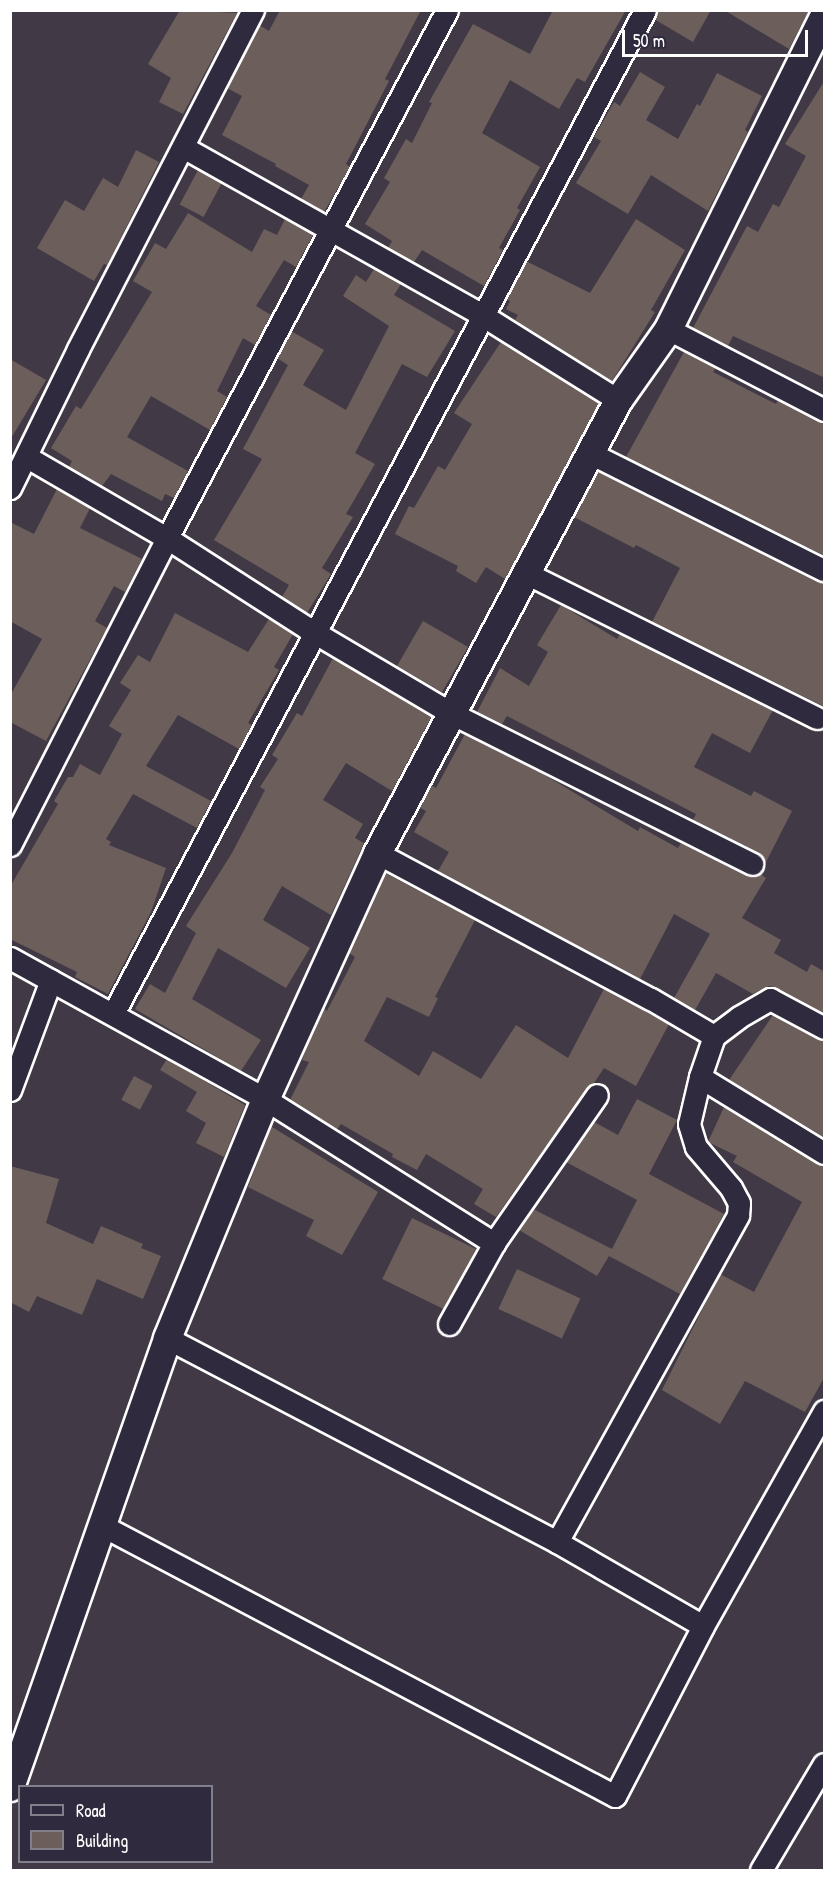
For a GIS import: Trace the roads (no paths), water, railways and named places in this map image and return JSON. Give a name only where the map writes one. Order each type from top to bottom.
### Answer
[{"type":"street","points":[[10,488],[78,350],[253,10]]},
{"type":"street","points":[[10,844],[167,538],[447,10]]},
{"type":"street","points":[[113,1014],[645,10]]},
{"type":"street","points":[[10,1786],[167,1338],[265,1099],[377,853],[618,400],[668,329],[825,15]]},
{"type":"street","points":[[183,147],[482,315],[618,400]]},
{"type":"street","points":[[668,329],[825,410]]},
{"type":"street","points":[[590,453],[825,570]]},
{"type":"street","points":[[27,457],[167,538],[315,633],[451,713],[752,864]]},
{"type":"street","points":[[526,573],[817,718]]},
{"type":"street","points":[[377,853],[651,999],[714,1036]]},
{"type":"street","points":[[10,958],[265,1099],[494,1242]]},
{"type":"street","points":[[10,1090],[51,980]]},
{"type":"street","points":[[556,1542],[738,1215],[739,1203],[735,1195],[696,1147],[689,1124],[700,1077],[714,1036],[739,1017],[770,999],[825,1028]]},
{"type":"street","points":[[700,1077],[825,1153]]},
{"type":"street","points":[[449,1324],[494,1242],[597,1095]]},
{"type":"street","points":[[167,1338],[556,1542],[703,1626]]},
{"type":"street","points":[[101,1525],[615,1796],[703,1626],[825,1411]]},
{"type":"street","points":[[761,1870],[825,1764]]}]
